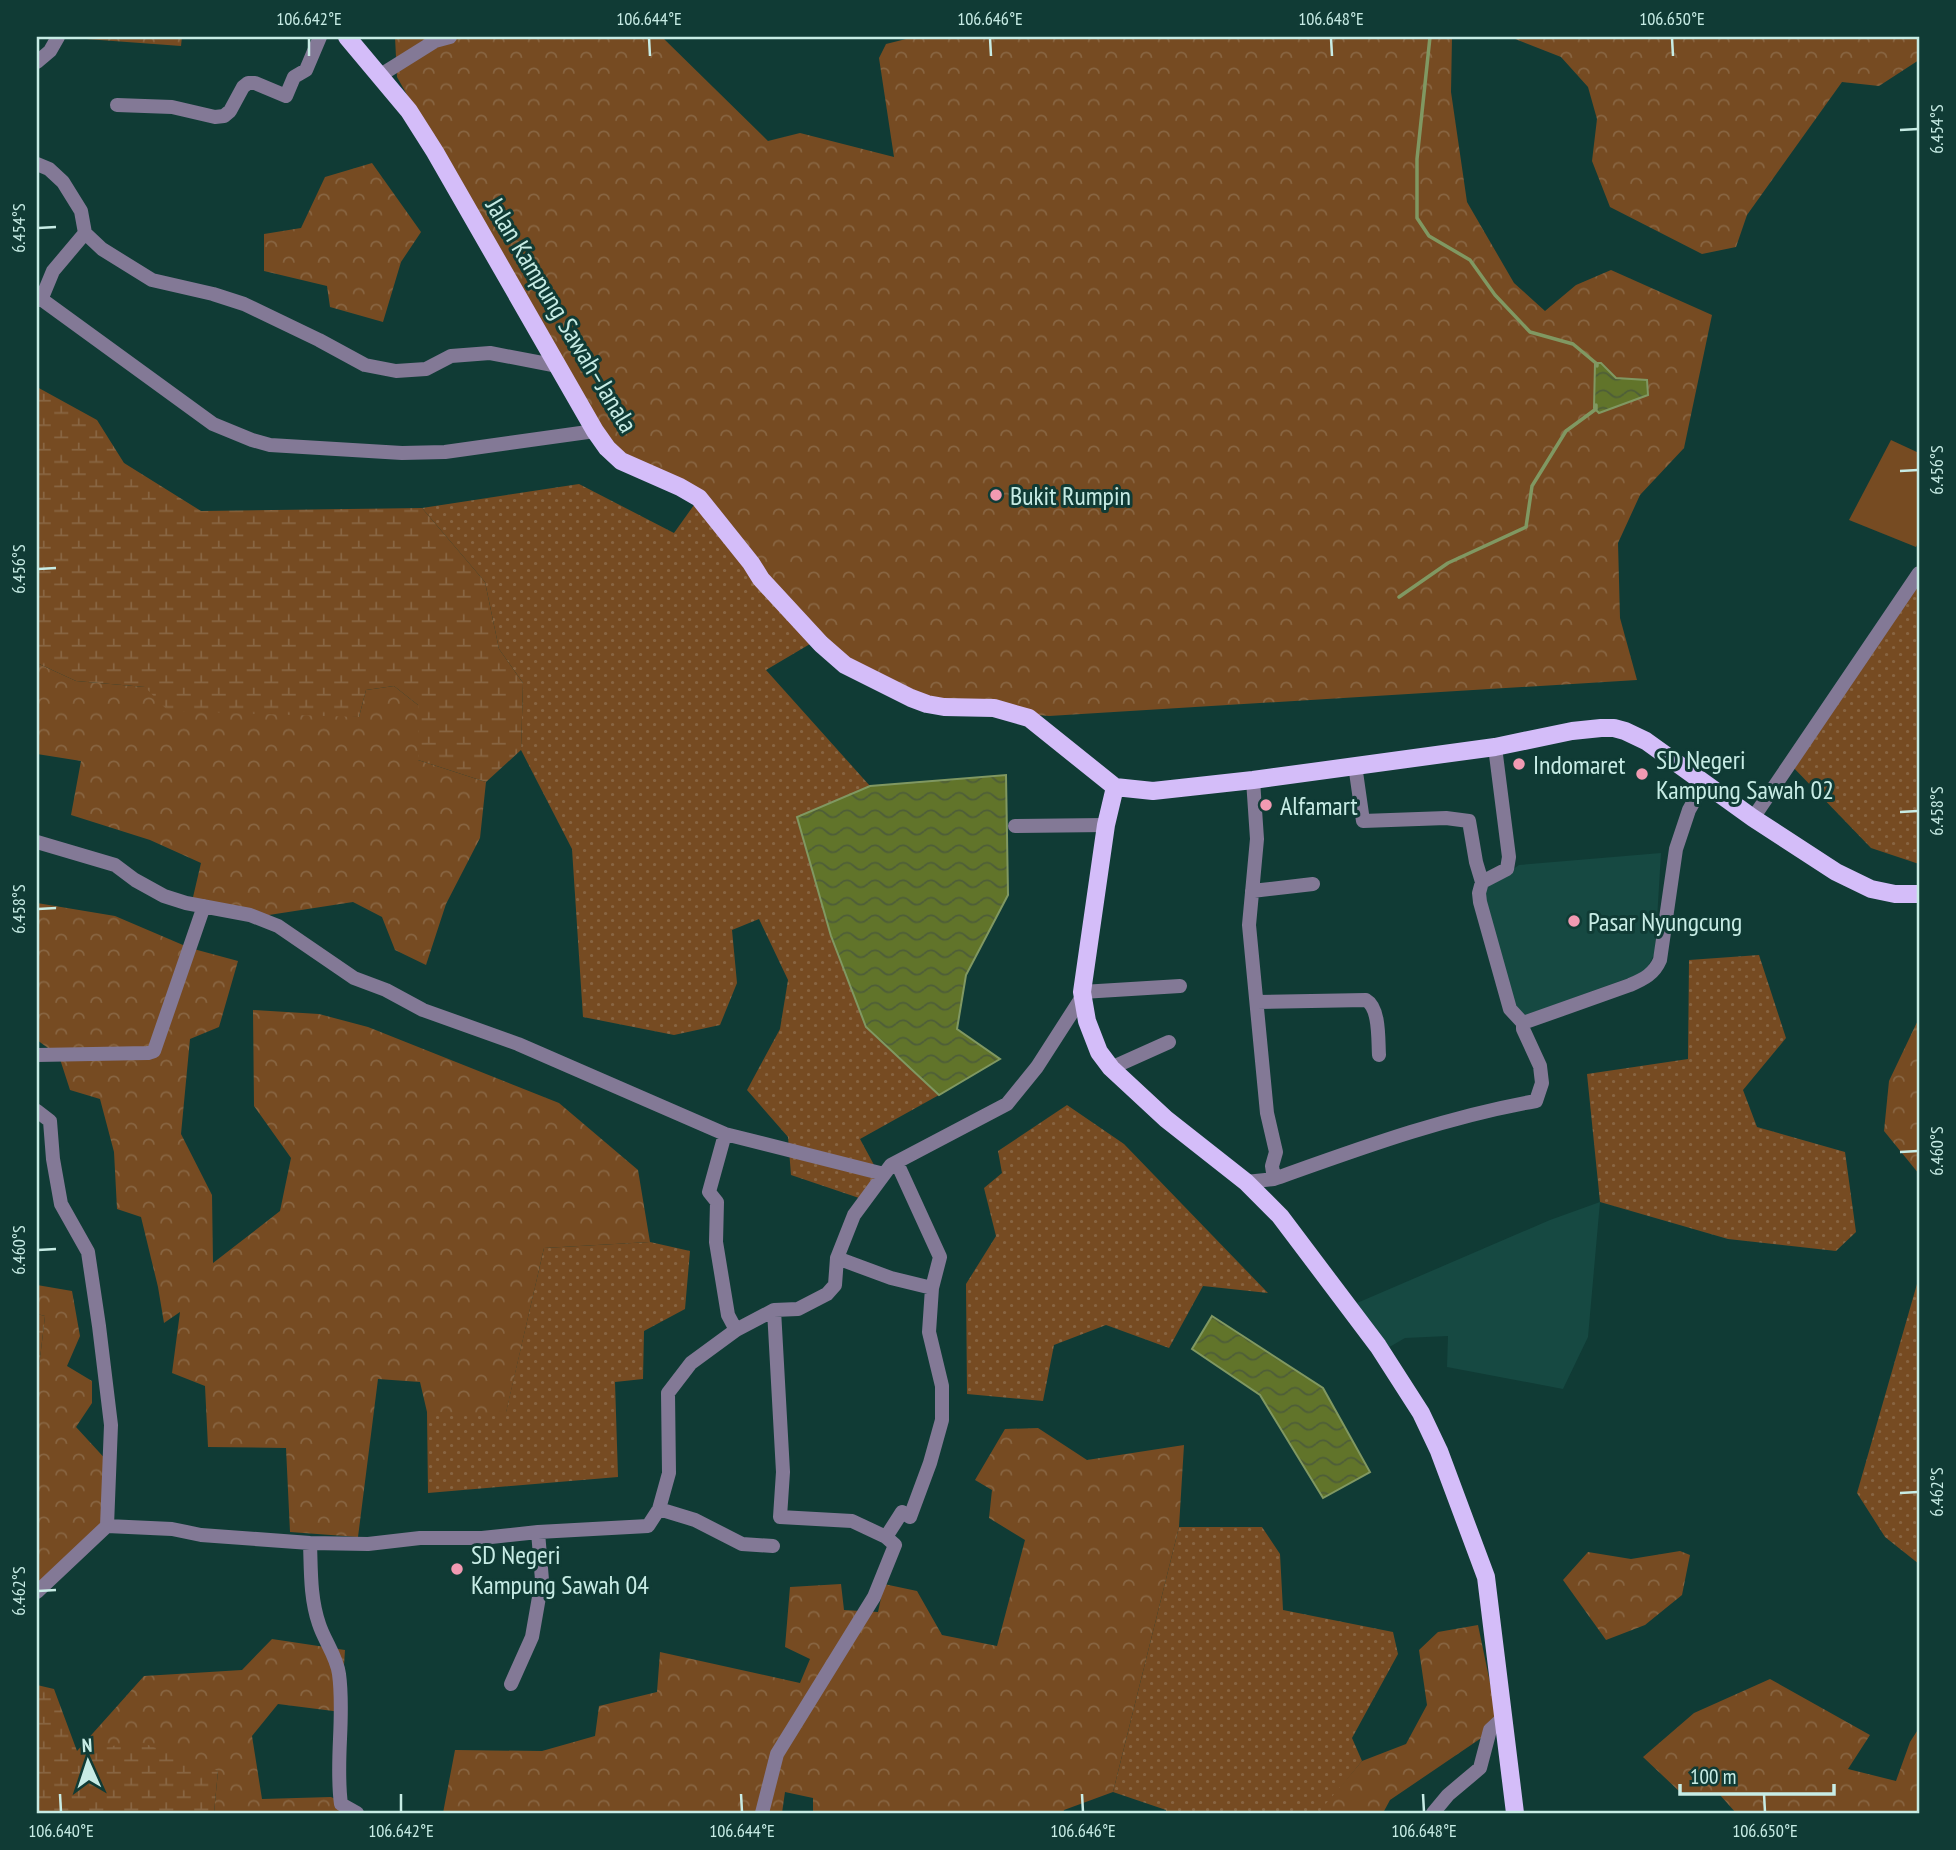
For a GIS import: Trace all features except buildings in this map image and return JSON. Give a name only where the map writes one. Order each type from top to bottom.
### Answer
[{"type":"main road","name":"Jalan Kampung Sawah–Janala","points":[[347,37],[409,111],[435,152],[607,448],[621,461],[699,498],[751,562],[761,579],[821,644],[845,665],[927,704],[994,708],[1030,718],[1115,787]]},
{"type":"main road","points":[[1515,1813],[1486,1577],[1439,1451],[1421,1413],[1378,1346],[1280,1216],[1246,1182],[1166,1119],[1111,1069],[1099,1052],[1087,1021],[1082,995],[1106,825],[1115,787],[1153,791],[1253,780],[1496,747],[1572,731],[1614,728],[1646,741],[1754,818],[1854,882],[1895,894],[1919,894]]},
{"type":"street","points":[[37,62],[50,51],[58,37]]},
{"type":"street","points":[[117,105],[172,107],[215,117],[224,116],[230,111],[248,83],[255,83],[286,96],[294,78],[306,70],[320,37]]},
{"type":"street","points":[[379,76],[435,41],[450,37]]},
{"type":"street","points":[[37,164],[49,169],[63,182],[81,211],[85,233],[102,249],[152,280],[244,304],[365,365],[396,371],[426,369],[451,356],[490,353],[558,366]]},
{"type":"street","points":[[85,233],[53,271],[39,298],[213,424],[252,440],[270,445],[402,453],[445,452],[595,431]]},
{"type":"street","points":[[1754,818],[1919,573]]},
{"type":"street","points":[[1482,882],[1507,869],[1509,857],[1496,747]]},
{"type":"street","points":[[1246,1182],[1274,1179],[1443,1121],[1536,1101],[1542,1083],[1540,1066],[1523,1029],[1523,1023],[1510,1009],[1480,902],[1482,882],[1469,821],[1446,818],[1363,821],[1355,765]]},
{"type":"street","points":[[1253,780],[1257,839],[1250,925],[1267,1113],[1276,1152],[1272,1166],[1274,1179]]},
{"type":"street","points":[[1523,1023],[1630,985],[1647,977],[1657,967],[1661,960],[1676,849],[1689,810],[1704,783]]},
{"type":"street","points":[[1015,826],[1106,825]]},
{"type":"street","points":[[37,842],[114,865],[164,896],[250,915],[278,926],[354,978],[386,990],[423,1010],[518,1044],[725,1134],[884,1174]]},
{"type":"street","points":[[1252,891],[1313,884]]},
{"type":"street","points":[[37,1055],[154,1051],[204,906]]},
{"type":"street","points":[[107,1526],[310,1543],[368,1544],[420,1538],[482,1538],[538,1532],[648,1527],[659,1509],[669,1473],[668,1392],[691,1363],[736,1330],[774,1310],[798,1309],[827,1294],[835,1285],[837,1258],[854,1215],[891,1165],[1007,1104],[1037,1067],[1082,995],[1180,986]]},
{"type":"street","points":[[1257,1002],[1366,1000],[1372,1003],[1376,1010],[1379,1055]]},
{"type":"street","points":[[1111,1069],[1169,1042]]},
{"type":"street","points":[[37,1111],[50,1121],[61,1205],[88,1252],[111,1425],[107,1526],[37,1592]]},
{"type":"street","points":[[725,1134],[709,1192],[717,1202],[716,1242],[728,1315],[736,1330]]},
{"type":"street","points":[[886,1537],[902,1512],[910,1517],[942,1420],[942,1386],[929,1332],[932,1288],[940,1257],[897,1163]]},
{"type":"street","points":[[837,1258],[891,1279],[932,1288]]},
{"type":"street","points":[[762,1813],[777,1754],[874,1597],[895,1545],[886,1537],[852,1521],[780,1517],[783,1472],[774,1310]]},
{"type":"street","points":[[659,1509],[695,1520],[742,1544],[773,1546]]},
{"type":"street","points":[[511,1684],[531,1637],[536,1614],[542,1580],[538,1532]]},
{"type":"street","points":[[310,1543],[311,1588],[318,1623],[339,1672],[341,1804],[357,1813]]},
{"type":"street","points":[[1433,1813],[1448,1795],[1480,1768],[1490,1730],[1503,1718]]},
{"type":"shaded area","name":"Pasar Nyungcung","points":[[1661,853],[1655,953],[1645,972],[1518,1018],[1498,961],[1484,889],[1519,865]]},
{"type":"shaded area","points":[[1600,1202],[1588,1337],[1563,1389],[1447,1367],[1448,1336],[1405,1338],[1386,1349],[1357,1303],[1550,1220]]},
{"type":"green space","points":[[59,37],[182,37],[181,46]]},
{"type":"green space","points":[[395,37],[662,37],[768,141],[800,133],[894,157],[879,58],[886,44],[914,37],[1452,37],[1451,92],[1467,202],[1514,283],[1545,311],[1576,285],[1611,270],[1712,315],[1684,448],[1640,495],[1618,543],[1620,618],[1637,680],[1049,716],[958,708],[886,692],[810,644],[699,498],[600,439],[397,77]]},
{"type":"green space","points":[[1510,37],[1919,37],[1919,60],[1879,86],[1842,82],[1747,215],[1736,247],[1702,254],[1610,207],[1592,161],[1597,119],[1588,87],[1561,57]]},
{"type":"green space","points":[[372,163],[421,232],[401,262],[383,322],[330,307],[327,286],[264,271],[264,234],[301,228],[325,177]]},
{"type":"green space","points":[[37,387],[97,420],[124,463],[201,511],[422,508],[485,582],[499,649],[523,683],[521,750],[486,782],[418,760],[418,705],[394,686],[366,690],[359,717],[168,711],[145,687],[76,681],[37,663]]},
{"type":"green space","points":[[1891,440],[1919,453],[1919,541],[1916,547],[1849,520]]},
{"type":"green space","points":[[579,484],[674,533],[699,498],[810,644],[766,670],[870,786],[797,817],[831,936],[866,1027],[939,1095],[860,1139],[880,1176],[862,1199],[791,1175],[788,1137],[747,1090],[780,1029],[788,980],[759,919],[732,930],[737,983],[720,1025],[674,1035],[583,1017],[572,849],[521,750],[523,683],[499,649],[485,582],[422,508]]},
{"type":"green space","points":[[1919,573],[1919,864],[1871,848],[1790,764]]},
{"type":"green space","points":[[37,663],[76,681],[145,687],[359,717],[366,690],[394,686],[418,705],[418,760],[486,782],[480,838],[446,904],[426,965],[395,950],[382,917],[353,902],[256,917],[190,910],[201,863],[150,840],[71,815],[81,761],[37,754]]},
{"type":"green space","points":[[37,903],[115,916],[190,948],[238,961],[219,1027],[190,1039],[181,1134],[212,1195],[213,1263],[280,1211],[291,1158],[254,1106],[253,1010],[319,1014],[368,1027],[559,1103],[638,1170],[650,1242],[544,1248],[506,1413],[427,1412],[420,1382],[378,1379],[358,1537],[290,1532],[286,1448],[208,1447],[205,1386],[172,1373],[180,1312],[164,1323],[141,1217],[117,1209],[114,1152],[100,1099],[70,1090],[59,1056],[37,1040]]},
{"type":"green space","points":[[1759,955],[1786,1038],[1743,1090],[1757,1127],[1845,1152],[1856,1232],[1836,1251],[1728,1239],[1600,1202],[1587,1074],[1688,1059],[1689,960]]},
{"type":"green space","points":[[1919,1018],[1919,1174],[1884,1131],[1889,1081]]},
{"type":"green space","points":[[1067,1105],[1124,1144],[1268,1293],[1203,1286],[1169,1348],[1106,1325],[1054,1345],[1043,1401],[967,1394],[966,1284],[996,1236],[984,1188],[1002,1173],[998,1151]]},
{"type":"green space","points":[[650,1242],[690,1251],[685,1309],[644,1331],[643,1379],[615,1382],[618,1477],[428,1493],[427,1412],[506,1412],[544,1248]]},
{"type":"green space","points":[[1917,1284],[1919,1564],[1885,1537],[1857,1493]]},
{"type":"green space","points":[[37,1285],[72,1291],[80,1336],[67,1366],[92,1381],[92,1403],[76,1427],[110,1464],[106,1521],[37,1595],[37,1384],[45,1316],[37,1314]]},
{"type":"green space","points":[[37,1314],[45,1316],[37,1384]]},
{"type":"green space","points":[[1038,1428],[1087,1460],[1184,1445],[1179,1527],[1113,1792],[1064,1810],[1063,1813],[813,1813],[813,1798],[785,1792],[782,1813],[443,1813],[455,1750],[542,1751],[595,1736],[599,1706],[657,1692],[660,1652],[800,1683],[810,1659],[785,1647],[790,1587],[841,1584],[844,1610],[878,1612],[884,1584],[917,1591],[942,1635],[997,1646],[1025,1540],[989,1518],[992,1490],[975,1480],[1005,1429]]},
{"type":"green space","points":[[1179,1527],[1262,1527],[1280,1554],[1283,1610],[1393,1632],[1398,1654],[1352,1738],[1362,1761],[1320,1813],[1166,1813],[1166,1810],[1113,1792]]},
{"type":"green space","points":[[1680,1551],[1690,1555],[1682,1595],[1645,1625],[1606,1640],[1563,1580],[1588,1552],[1631,1559]]},
{"type":"green space","points":[[1478,1625],[1499,1726],[1390,1800],[1383,1813],[1318,1813],[1362,1761],[1406,1744],[1427,1705],[1419,1650],[1438,1632]]},
{"type":"green space","points":[[272,1639],[345,1650],[341,1712],[278,1704],[252,1736],[262,1799],[331,1797],[366,1813],[214,1813],[218,1771],[77,1751],[144,1676],[242,1670]]},
{"type":"green space","points":[[1770,1679],[1870,1735],[1848,1769],[1896,1781],[1910,1742],[1919,1728],[1919,1813],[1736,1813],[1720,1795],[1680,1792],[1643,1757],[1694,1713]]},
{"type":"green space","points":[[37,1685],[54,1689],[77,1751],[140,1742],[218,1771],[214,1813],[37,1813]]},
{"type":"water","points":[[1595,363],[1601,363],[1616,378],[1647,380],[1648,395],[1599,413],[1594,408]]},
{"type":"water","points":[[1006,775],[1008,895],[966,975],[957,1029],[1000,1059],[939,1095],[866,1027],[831,936],[797,817],[870,786]]},
{"type":"water","points":[[1212,1316],[1323,1388],[1370,1472],[1323,1498],[1260,1395],[1192,1349]]},
{"type":"waterway","points":[[1430,37],[1417,159],[1417,218],[1429,236],[1470,260],[1495,295],[1530,332],[1573,344],[1597,366]]},
{"type":"waterway","points":[[1399,597],[1448,563],[1526,527],[1532,486],[1566,431],[1596,409],[1596,405]]},
{"type":"place","name":"Bukit Rumpin","points":[[996,495]]},
{"type":"place","name":"Indomaret","points":[[1519,764]]},
{"type":"place","name":"SD Negeri Kampung Sawah 02","points":[[1642,774]]},
{"type":"place","name":"Alfamart","points":[[1266,805]]},
{"type":"place","name":"Pasar Nyungcung","points":[[1574,921]]},
{"type":"place","name":"SD Negeri Kampung Sawah 04","points":[[457,1569]]}]
